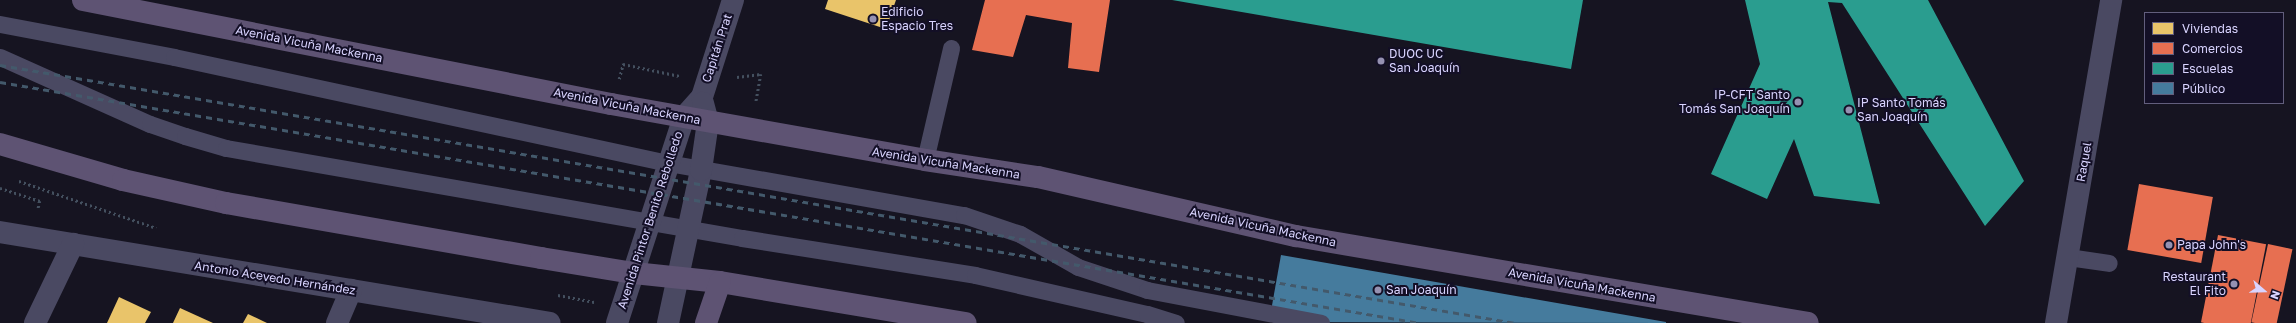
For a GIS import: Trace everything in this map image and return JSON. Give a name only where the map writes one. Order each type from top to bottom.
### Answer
[{"type":"main road","name":"Avenida Vicuña Mackenna","points":[[83,0],[708,122],[925,160],[1038,177],[1296,236],[1808,323]]},
{"type":"main road","points":[[0,144],[123,180],[226,203],[634,272],[720,282],[966,323]]},
{"type":"main road","points":[[706,323],[720,282]]},
{"type":"street","name":"Capitán Prat","points":[[684,117],[702,97],[733,0]]},
{"type":"street","name":"Raquel","points":[[2056,323],[2111,0]]},
{"type":"street","name":"Capitán Prat","points":[[702,97],[708,122]]},
{"type":"street","name":"Avenida Pintor Benito Rebolledo","points":[[619,315],[684,117]]},
{"type":"street","points":[[668,323],[701,170],[708,122]]},
{"type":"street","name":"Antonio Acevedo Hernández","points":[[0,232],[550,323]]},
{"type":"street","points":[[35,323],[73,244]]},
{"type":"street","points":[[337,323],[351,290]]},
{"type":"lane","points":[[0,24],[181,59],[701,170],[964,215],[1020,234],[1078,267],[1147,290],[1322,323]]},
{"type":"lane","points":[[925,160],[951,48]]},
{"type":"lane","points":[[0,57],[150,124],[226,148],[650,220],[689,228],[975,275],[1147,314],[1176,323]]},
{"type":"lane","points":[[2068,256],[2109,263]]},
{"type":"path","points":[[15,179],[164,229]]},
{"type":"path","points":[[0,188],[40,201],[31,238]]},
{"type":"path","points":[[551,294],[619,315]]},
{"type":"building: Viviendas","name":"Edificio Espacio Tres","points":[[828,0],[896,0],[886,29],[825,9]]},
{"type":"building: Viviendas","points":[[119,297],[151,312],[145,323],[107,323]]},
{"type":"building: Viviendas","points":[[180,308],[213,323],[173,323]]},
{"type":"building: Viviendas","points":[[248,314],[267,323],[243,323]]},
{"type":"building: Comercios","points":[[985,0],[1110,0],[1099,72],[1068,68],[1072,23],[1026,15],[1013,57],[972,50]]},
{"type":"building: Comercios","points":[[2139,184],[2213,197],[2201,263],[2127,250]]},
{"type":"building: Comercios","name":"Restaurant El Fito","points":[[2218,235],[2266,244],[2251,323],[2201,322]]},
{"type":"building: Comercios","points":[[2268,244],[2292,249],[2277,323],[2251,322]]},
{"type":"building: Escuelas","name":"DUOC UC San Joaquín","points":[[1172,0],[1583,0],[1571,69]]},
{"type":"building: Escuelas","name":"IP-CFT Santo Tomás San Joaquín","points":[[1745,0],[1928,0],[2024,181],[1985,226],[1842,3],[1828,2],[1880,204],[1814,196],[1794,139],[1767,199],[1711,174],[1760,64]]},
{"type":"building: Público","name":"San Joaquín","points":[[1281,255],[1666,322],[1666,323],[1269,322]]},
{"type":"railway","points":[[0,65],[1515,323]]},
{"type":"railway","points":[[0,82],[1420,323]]},
{"type":"place","name":"Edificio Espacio Tres","points":[[873,19]]},
{"type":"place","name":"DUOC UC San Joaquín","points":[[1381,61]]},
{"type":"place","name":"IP-CFT Santo Tomás San Joaquín","points":[[1798,102]]},
{"type":"place","name":"IP Santo Tomás San Joaquín","points":[[1849,110]]},
{"type":"place","name":"Papa John's","points":[[2169,245]]},
{"type":"place","name":"Restaurant El Fito","points":[[2234,284]]},
{"type":"place","name":"San Joaquín","points":[[1378,290]]}]
